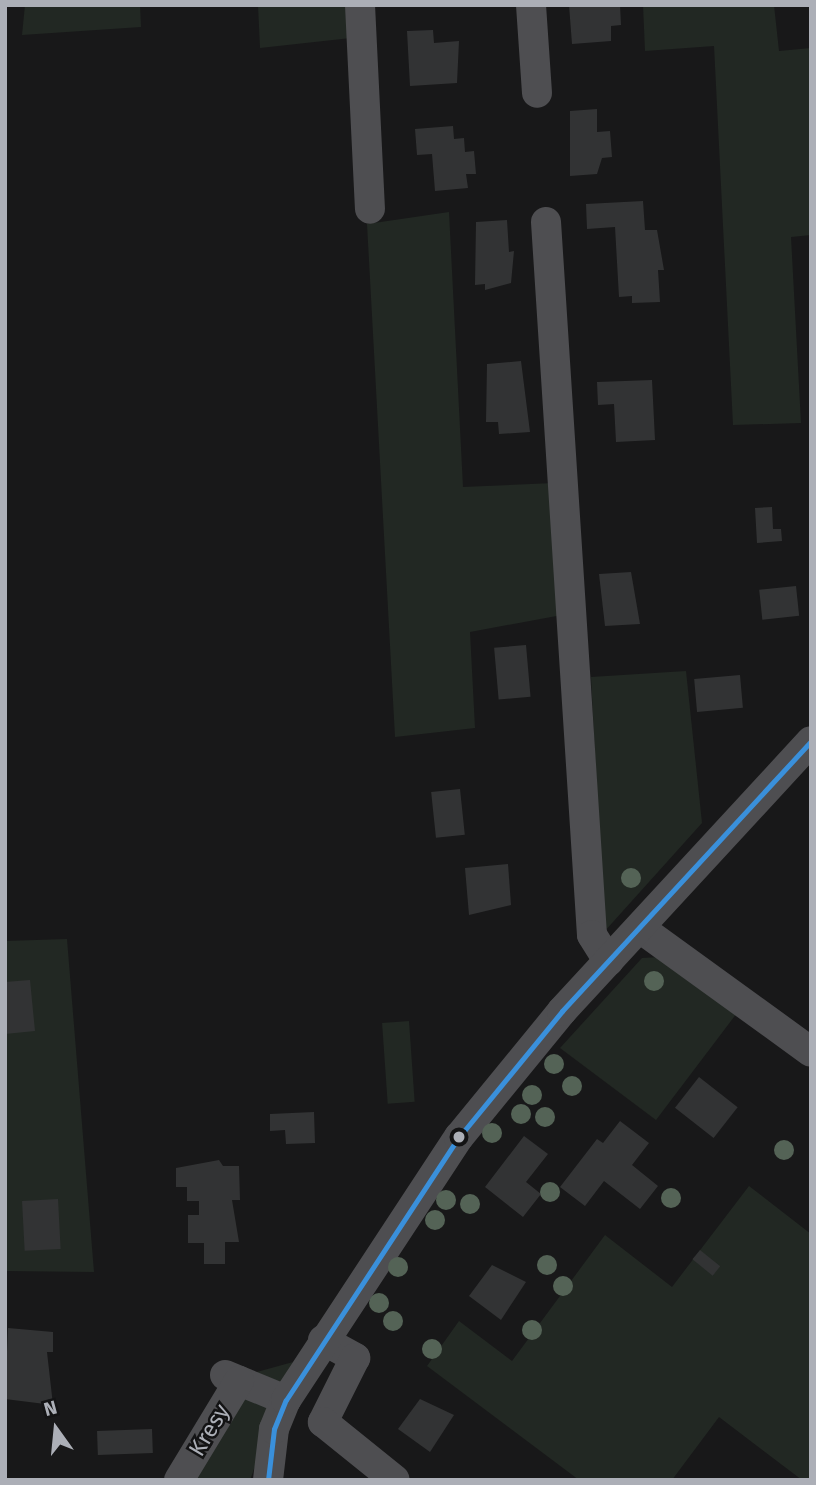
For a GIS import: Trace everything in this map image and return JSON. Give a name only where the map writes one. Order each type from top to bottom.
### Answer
[{"type":"street","points":[[360,5],[370,209]]},
{"type":"street","points":[[531,5],[537,93]]},
{"type":"street","points":[[546,222],[592,935],[608,961]]},
{"type":"street","points":[[268,1480],[272,1438],[286,1401],[323,1340],[466,1128],[608,961],[811,741]]},
{"type":"street","points":[[640,928],[811,1052]]},
{"type":"street","points":[[323,1340],[355,1358],[323,1422],[395,1480]]},
{"type":"street","name":"Kresy","points":[[179,1480],[232,1378],[286,1401]]},
{"type":"shaded area","points":[[25,5],[140,5],[141,27],[22,35]]},
{"type":"shaded area","points":[[258,5],[350,5],[351,38],[260,48]]},
{"type":"shaded area","points":[[643,5],[774,5],[779,51],[811,48],[811,235],[791,237],[801,423],[733,425],[714,46],[645,51]]},
{"type":"shaded area","points":[[449,212],[463,487],[554,483],[562,615],[470,632],[475,728],[395,737],[367,224]]},
{"type":"shaded area","points":[[686,671],[702,823],[604,932],[591,677]]},
{"type":"shaded area","points":[[67,939],[94,1272],[5,1271],[5,941]]},
{"type":"shaded area","points":[[662,957],[737,1013],[656,1120],[560,1048],[642,958]]},
{"type":"shaded area","points":[[409,1021],[415,1102],[388,1104],[382,1023]]},
{"type":"shaded area","points":[[749,1186],[811,1234],[811,1480],[802,1480],[719,1417],[672,1480],[579,1480],[427,1366],[459,1321],[512,1361],[605,1235],[672,1287]]},
{"type":"shaded area","points":[[293,1362],[250,1480],[190,1480],[253,1373]]},
{"type":"building","points":[[569,5],[620,5],[621,25],[611,26],[611,41],[572,44]]},
{"type":"building","points":[[433,30],[434,43],[459,41],[457,83],[410,86],[407,31]]},
{"type":"building","points":[[597,109],[597,132],[610,131],[612,157],[602,158],[597,174],[570,176],[570,111]]},
{"type":"building","points":[[453,126],[454,139],[464,138],[465,152],[474,151],[476,174],[466,174],[468,188],[435,191],[432,154],[417,155],[415,129]]},
{"type":"building","points":[[643,201],[645,230],[657,230],[664,270],[658,270],[660,302],[632,303],[632,296],[619,297],[615,227],[587,229],[586,204]]},
{"type":"building","points":[[507,220],[509,252],[514,251],[511,283],[485,290],[485,284],[475,285],[476,222]]},
{"type":"building","points":[[521,361],[530,432],[499,434],[498,422],[486,422],[487,364]]},
{"type":"building","points":[[652,380],[655,440],[616,442],[614,404],[598,405],[597,382]]},
{"type":"building","points":[[772,507],[773,529],[781,529],[782,541],[757,543],[755,508]]},
{"type":"building","points":[[631,572],[640,624],[605,626],[599,574]]},
{"type":"building","points":[[796,586],[799,616],[762,620],[759,590]]},
{"type":"building","points":[[526,645],[531,697],[499,700],[494,648]]},
{"type":"building","points":[[740,675],[743,708],[697,712],[694,679]]},
{"type":"building","points":[[460,789],[465,835],[436,838],[431,792]]},
{"type":"building","points":[[508,864],[511,905],[469,915],[465,868]]},
{"type":"building","points":[[30,980],[35,1031],[5,1034],[5,982]]},
{"type":"building","points":[[699,1077],[738,1107],[714,1138],[675,1108]]},
{"type":"building","points":[[314,1112],[315,1143],[286,1144],[285,1130],[270,1131],[270,1114]]},
{"type":"building","points":[[620,1121],[649,1143],[632,1165],[658,1186],[640,1209],[604,1181],[585,1206],[560,1187],[597,1139],[603,1143]]},
{"type":"building","points":[[524,1136],[548,1154],[526,1182],[541,1194],[523,1217],[485,1187]]},
{"type":"building","points":[[219,1160],[223,1166],[239,1166],[240,1200],[232,1200],[239,1242],[225,1242],[225,1264],[204,1264],[204,1243],[188,1243],[188,1215],[199,1215],[199,1201],[187,1201],[187,1187],[176,1187],[176,1168]]},
{"type":"building","points":[[58,1199],[61,1249],[25,1251],[22,1201]]},
{"type":"building","points":[[700,1250],[720,1266],[713,1276],[692,1259]]},
{"type":"building","points":[[492,1265],[526,1282],[501,1320],[469,1296]]},
{"type":"building","points":[[8,1328],[53,1332],[53,1352],[47,1352],[53,1405],[5,1399]]},
{"type":"building","points":[[420,1399],[454,1415],[430,1452],[398,1429]]},
{"type":"building","points":[[152,1429],[153,1453],[98,1455],[97,1431]]},
{"type":"transit line","points":[[268,1480],[274,1429],[286,1400],[459,1137],[562,1011],[811,741]]}]
